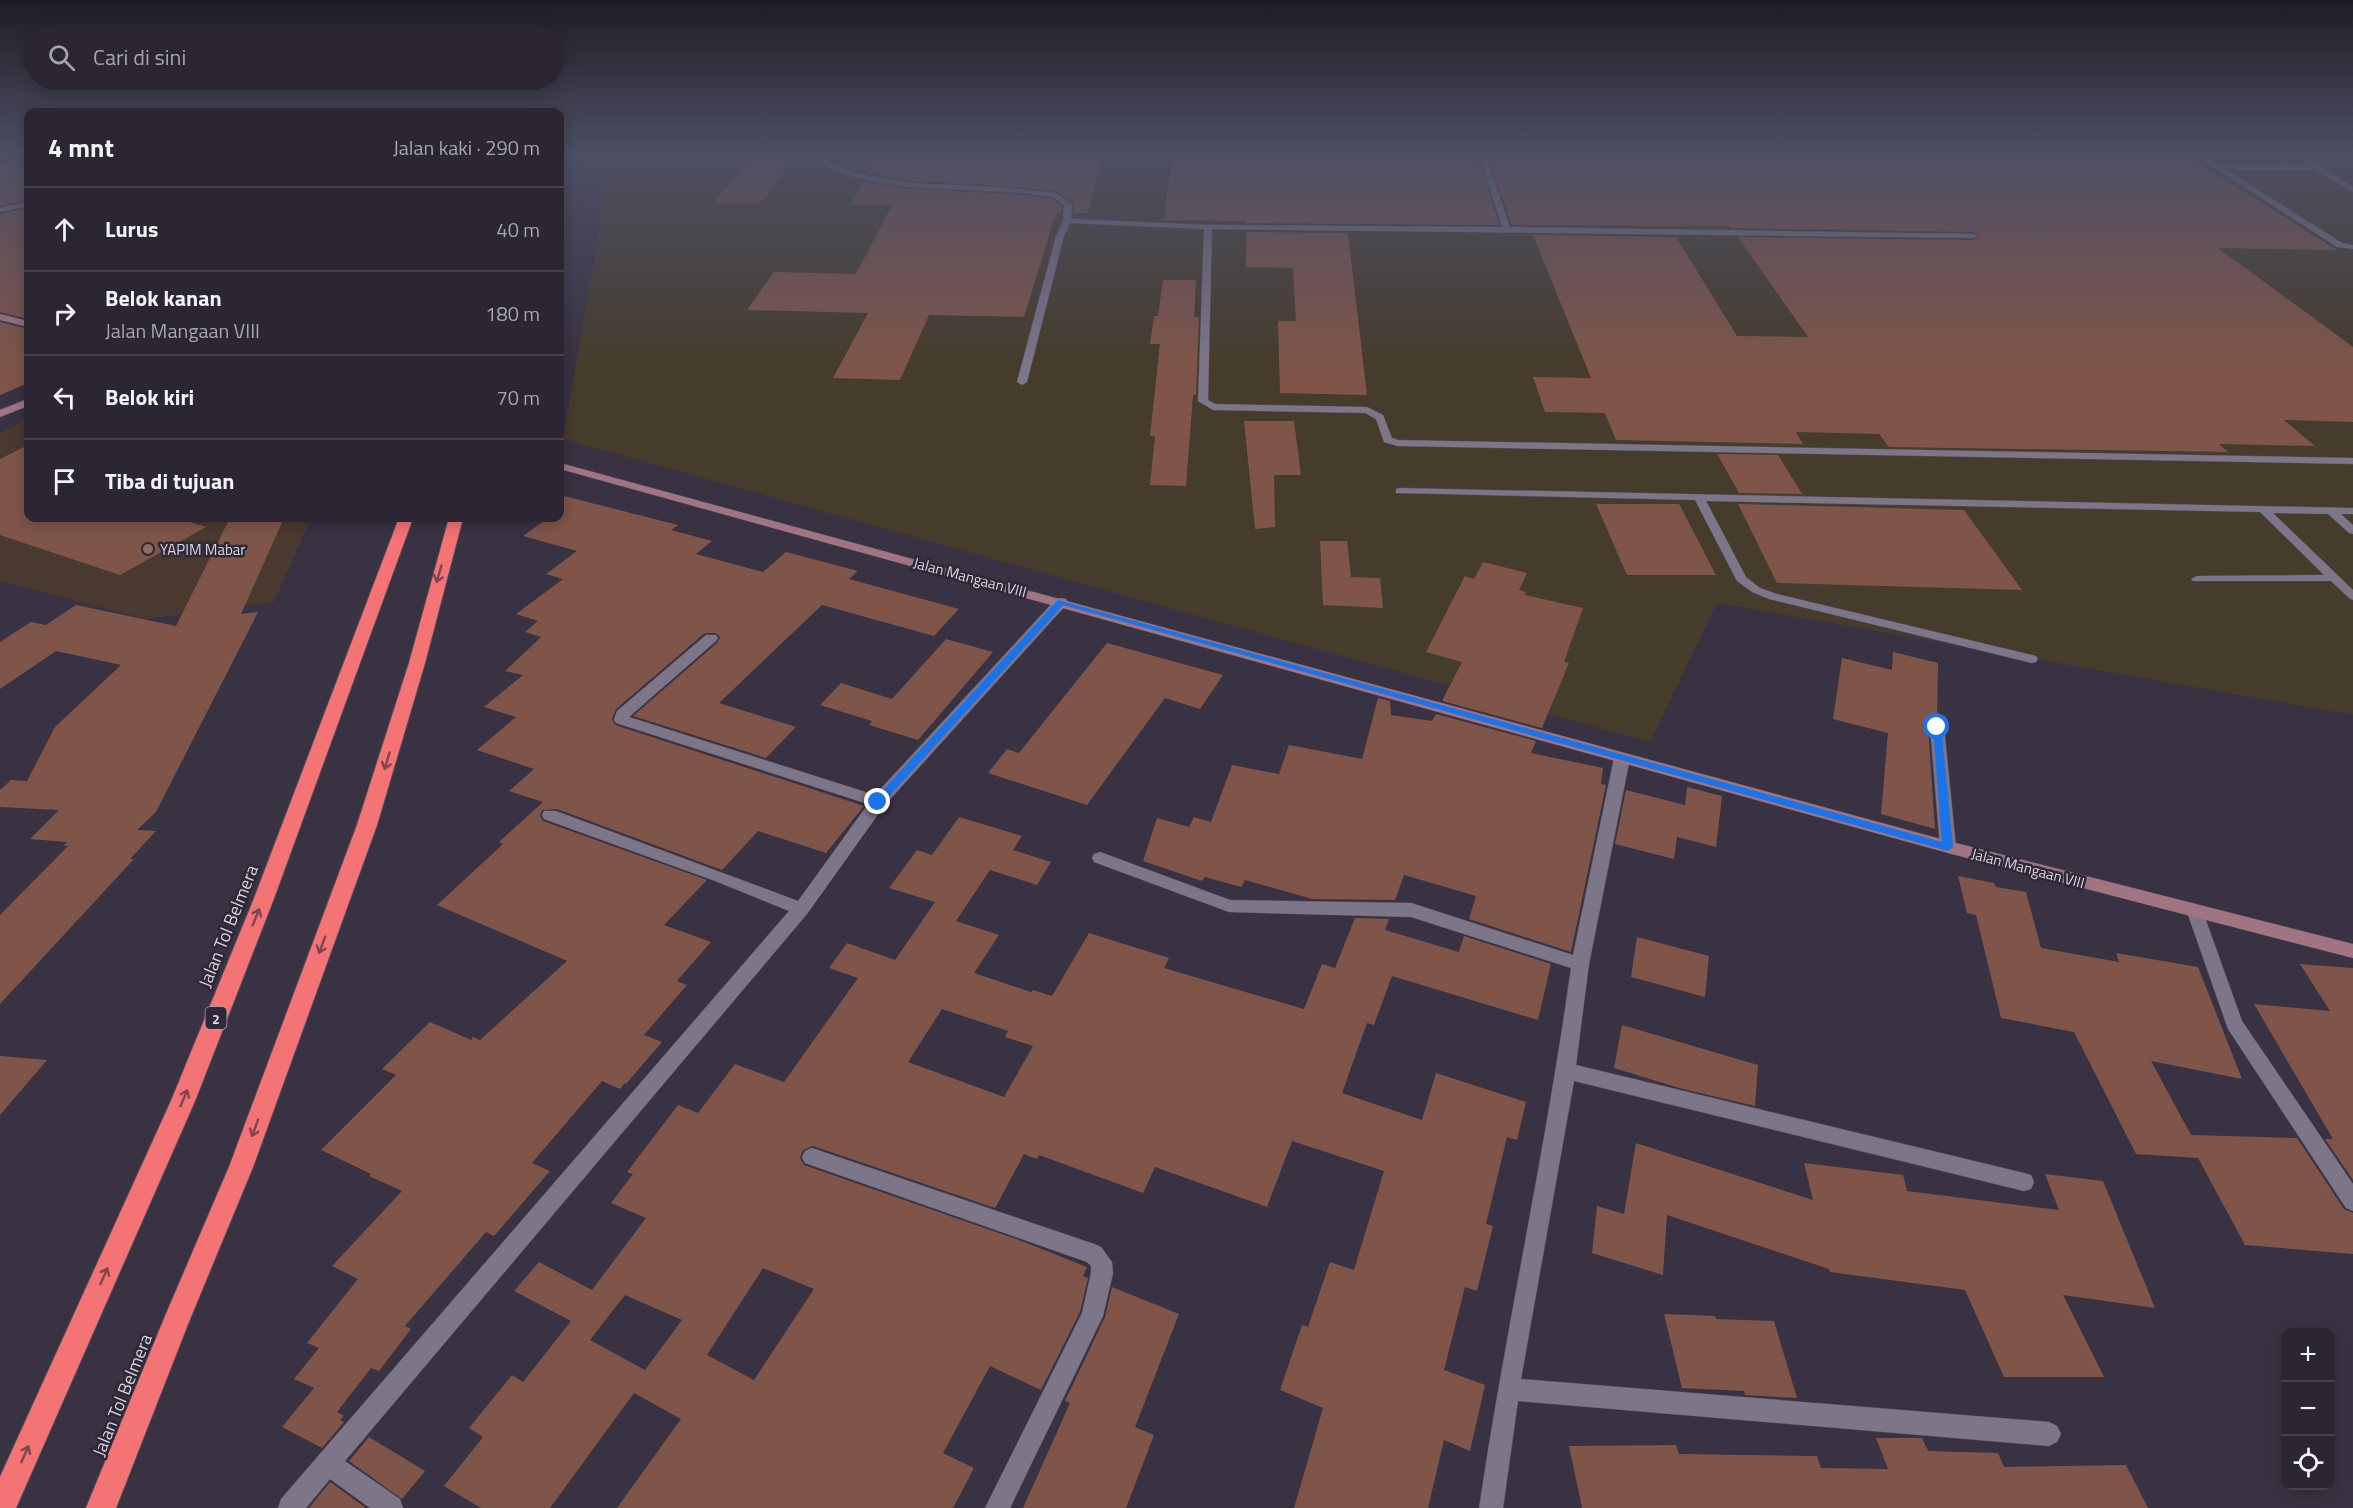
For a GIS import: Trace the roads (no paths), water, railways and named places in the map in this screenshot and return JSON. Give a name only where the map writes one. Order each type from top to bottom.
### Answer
[{"type":"highway","name":"Jalan Tol Belmera","points":[[1,1508],[183,1101],[263,901],[405,522]]},
{"type":"highway","name":"Jalan Tol Belmera","points":[[101,1508],[175,1323],[241,1167],[367,825],[417,663],[455,522]]},
{"type":"street","points":[[0,317],[24,323]]},
{"type":"street","points":[[0,414],[24,404]]},
{"type":"street","name":"Jalan Mangaan VIII","points":[[564,467],[1948,847],[2353,951]]},
{"type":"street","points":[[290,1508],[801,909],[878,802],[1061,602]]},
{"type":"street","points":[[711,638],[622,714],[621,720],[878,802]]},
{"type":"street","points":[[1937,727],[1948,847]]},
{"type":"street","points":[[1491,1508],[1508,1389],[1566,1071],[1580,963],[1622,758]]},
{"type":"street","points":[[549,815],[722,877],[801,909]]},
{"type":"street","points":[[1100,858],[1229,906],[1411,909],[1580,963]]},
{"type":"street","points":[[2195,912],[2234,1024],[2353,1201]]},
{"type":"street","points":[[1566,1071],[2024,1182]]},
{"type":"street","points":[[812,1157],[1094,1254],[1101,1263],[1102,1273],[1092,1316],[997,1508]]},
{"type":"street","points":[[1508,1389],[2049,1434]]},
{"type":"street","points":[[327,1463],[391,1508]]},
{"type":"lane","points":[[1022,382],[1060,236],[1065,224]]},
{"type":"lane","points":[[1146,224],[1974,236]]},
{"type":"lane","points":[[1506,224],[1508,229]]},
{"type":"lane","points":[[2307,224],[2340,246],[2353,247]]},
{"type":"lane","points":[[1208,227],[1203,401],[1212,407],[1367,410],[1380,417],[1388,440],[1397,443],[2353,460]]},
{"type":"lane","points":[[1400,491],[2353,511]]},
{"type":"lane","points":[[1699,497],[1741,579],[1756,590],[1773,597],[2032,659]]},
{"type":"lane","points":[[2263,509],[2353,596]]},
{"type":"lane","points":[[2331,511],[2353,531]]},
{"type":"lane","points":[[2197,579],[2334,578]]},
{"type":"place","name":"YAPIM Mabar","points":[[148,549]]}]
